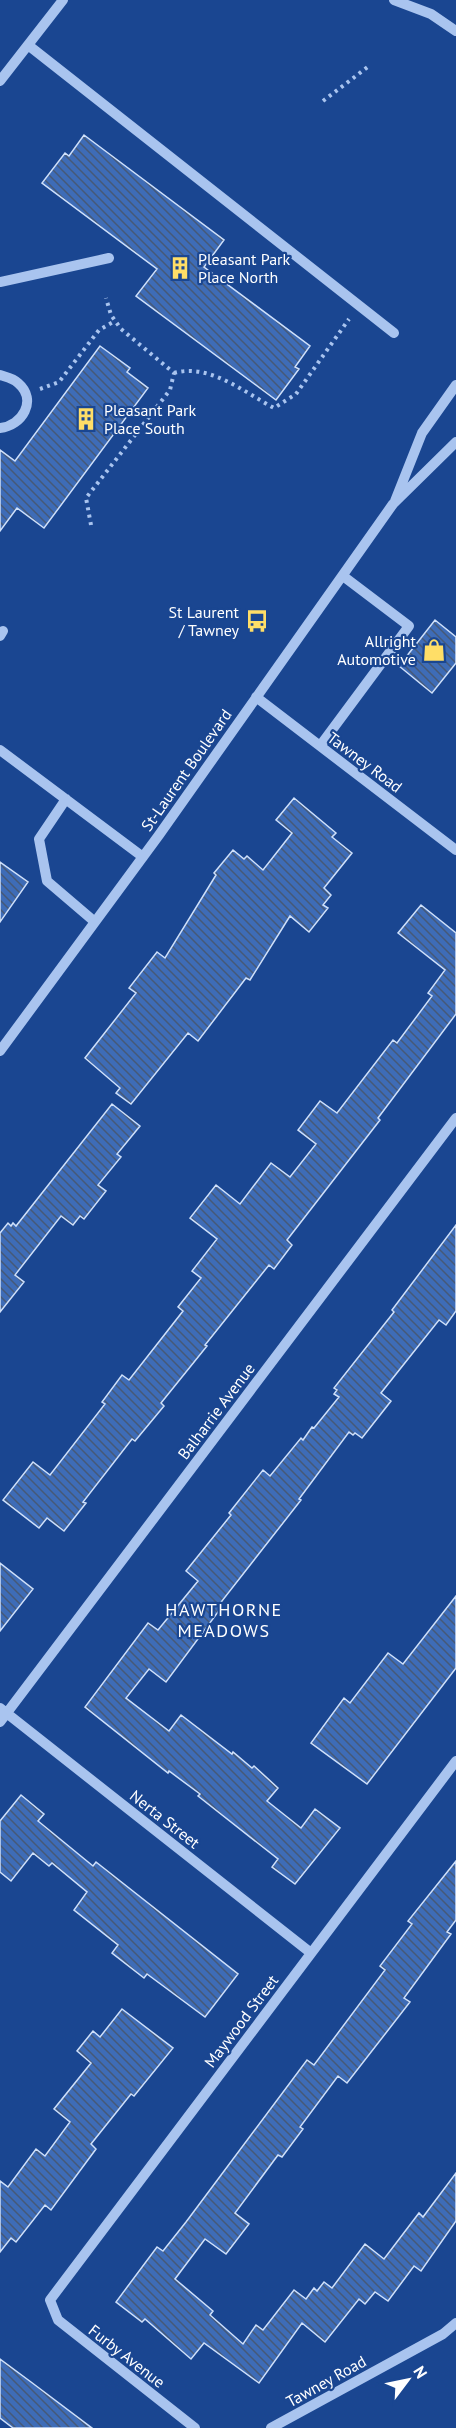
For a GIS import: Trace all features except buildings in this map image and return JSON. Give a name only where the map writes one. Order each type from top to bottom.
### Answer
[{"type":"street","points":[[0,81],[63,0]]},
{"type":"street","points":[[394,0],[432,14],[456,31]]},
{"type":"street","points":[[28,45],[394,333]]},
{"type":"street","points":[[0,282],[109,258]]},
{"type":"street","points":[[0,375],[12,379],[24,390],[26,408],[23,416],[10,427],[0,428]]},
{"type":"street","name":"St-Laurent Boulevard","points":[[0,1051],[143,857],[393,504],[422,434],[456,385]]},
{"type":"street","name":"St-Laurent Boulevard","points":[[393,504],[454,449]]},
{"type":"street","points":[[320,746],[409,626],[343,576]]},
{"type":"street","name":"Tawney Road","points":[[256,697],[456,850]]},
{"type":"street","points":[[0,750],[143,857]]},
{"type":"street","points":[[66,799],[39,839],[47,881],[95,922]]},
{"type":"street","name":"Balharrie Avenue","points":[[2,1715],[456,1118]]},
{"type":"street","name":"Nerta Street","points":[[2,1715],[311,1953]]},
{"type":"street","name":"Maywood Street","points":[[50,2300],[456,1761]]},
{"type":"street","name":"Furby Avenue","points":[[50,2300],[58,2320],[195,2428]]},
{"type":"street","name":"Tawney Road","points":[[271,2428],[443,2334],[456,2323]]},
{"type":"path","points":[[323,101],[369,66]]},
{"type":"path","points":[[106,298],[111,315],[121,329],[174,374]]},
{"type":"path","points":[[174,374],[187,370],[210,373],[274,408],[296,394],[358,306]]},
{"type":"path","points":[[24,390],[36,390],[59,382],[99,330],[115,321]]},
{"type":"path","points":[[91,525],[86,498],[170,390],[174,374]]},
{"type":"place","name":"Pleasant Park Place North","points":[[180,268]]},
{"type":"place","name":"Pleasant Park Place South","points":[[86,419]]},
{"type":"place","name":"St Laurent / Tawney","points":[[257,621]]},
{"type":"place","name":"Allright Automotive","points":[[434,650]]},
{"type":"district","name":"HAWTHORNE MEADOWS","points":[[224,1620]]}]
